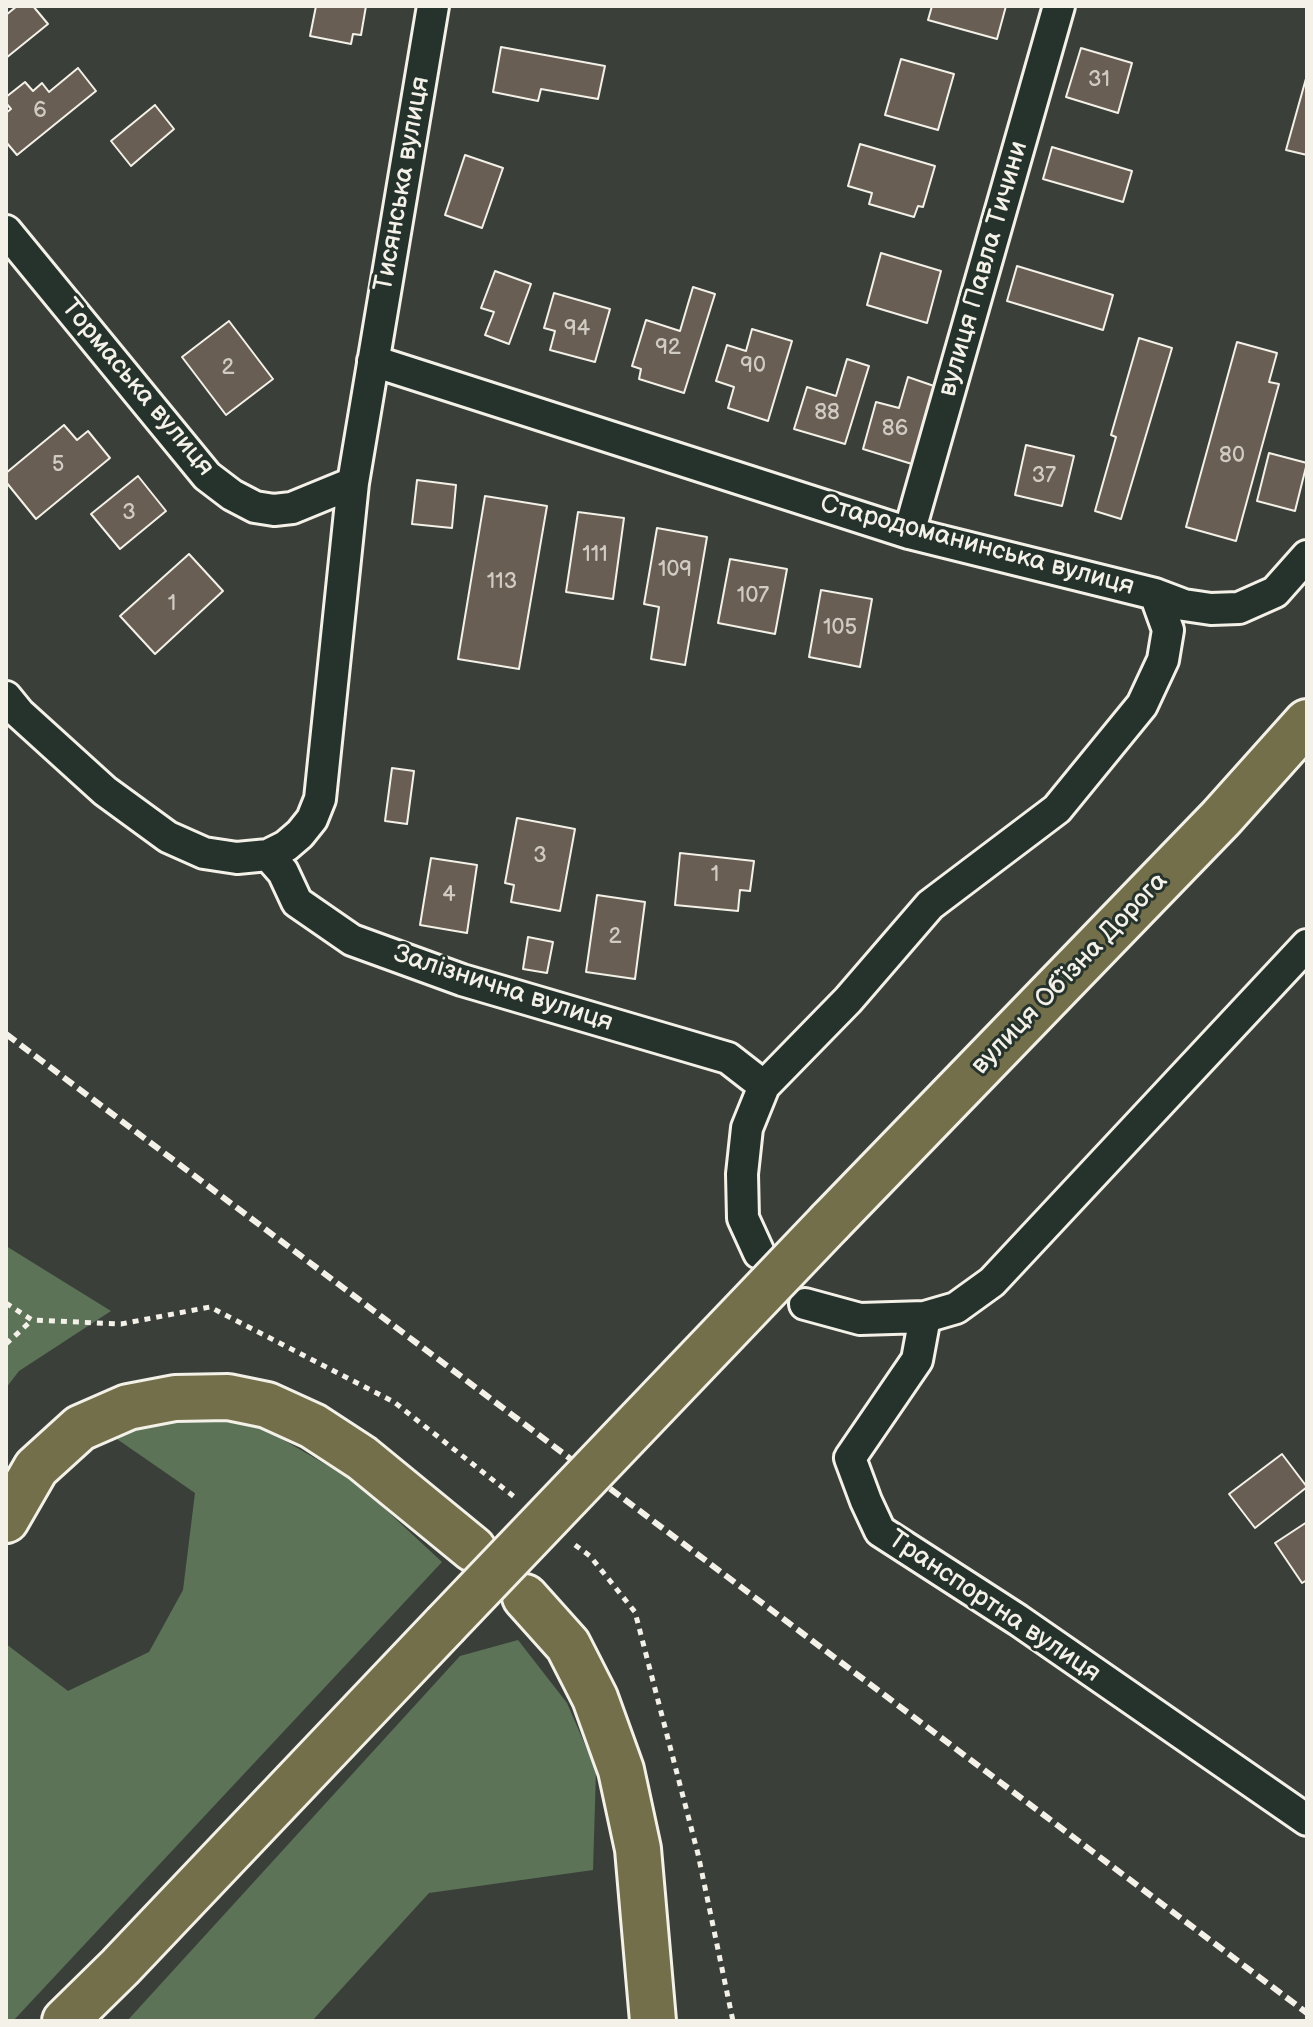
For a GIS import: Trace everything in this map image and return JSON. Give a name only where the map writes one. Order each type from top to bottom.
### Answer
[{"type":"highway","name":"вулиця Обʼїзна Дорога","points":[[120,1967],[1200,839],[1307,722]]},
{"type":"highway","points":[[6,1520],[36,1468],[80,1428],[128,1407],[175,1398],[228,1397],[267,1405],[313,1426],[362,1458],[473,1549]]},
{"type":"highway","points":[[525,1597],[568,1645],[595,1698],[621,1770],[638,1849],[653,2021]]},
{"type":"highway","points":[[65,2021],[120,1967]]},
{"type":"highway","points":[[92,2021],[120,1967]]},
{"type":"street","name":"Тисянська вулиця","points":[[373,361],[433,6]]},
{"type":"street","name":"вулиця Павла Тичини","points":[[909,533],[1059,6]]},
{"type":"street","name":"Тормаська вулиця","points":[[6,231],[207,476],[232,495],[255,507],[274,510],[292,508],[353,483]]},
{"type":"street","points":[[6,697],[19,713],[105,791],[168,837],[204,853],[237,858],[268,855],[300,834],[312,819],[320,799],[353,483],[373,361]]},
{"type":"street","name":"Стародоманинська вулиця","points":[[373,361],[909,533],[1155,594],[1168,630],[1163,660],[1142,705],[1057,809],[930,905],[848,1000],[764,1086],[747,1128],[742,1174],[743,1218],[759,1253]]},
{"type":"street","points":[[1155,594],[1184,605],[1211,609],[1239,608],[1275,592],[1307,556]]},
{"type":"street","name":"Залізнична вулиця","points":[[268,855],[283,872],[297,902],[352,940],[462,980],[728,1058],[764,1086]]},
{"type":"street","points":[[805,1304],[860,1319],[925,1317],[956,1308],[992,1282],[1307,945]]},
{"type":"street","name":"Транспортна вулиця","points":[[925,1317],[917,1360],[850,1458],[880,1531],[1018,1620],[1307,1820]]},
{"type":"path","points":[[6,1344],[32,1320]]},
{"type":"green space","points":[[6,1246],[111,1311],[19,1371],[6,1388]]},
{"type":"green space","points":[[197,1417],[263,1428],[356,1482],[442,1562],[13,2021],[6,2021],[6,1644],[68,1691],[149,1652],[183,1590],[195,1493],[114,1437],[136,1425]]},
{"type":"green space","points":[[518,1640],[567,1703],[596,1770],[593,1870],[429,1893],[312,2021],[127,2021],[460,1656]]},
{"type":"building","points":[[17,6],[33,6],[48,24],[6,58],[6,15]]},
{"type":"building","points":[[316,6],[366,6],[361,35],[353,34],[351,44],[310,36]]},
{"type":"building","points":[[932,6],[1006,6],[997,39],[928,20]]},
{"type":"building","points":[[501,47],[605,66],[598,99],[541,89],[538,101],[493,92]]},
{"type":"building","points":[[1081,48],[1132,63],[1118,113],[1066,97]]},
{"type":"building","points":[[901,59],[954,74],[938,130],[885,115]]},
{"type":"building","points":[[78,68],[96,91],[17,155],[6,142],[6,113],[11,109],[6,97],[25,82],[33,91],[42,83],[49,92]]},
{"type":"building","points":[[1307,75],[1307,155],[1286,150]]},
{"type":"building","points":[[155,105],[174,129],[131,166],[111,141]]},
{"type":"building","points":[[860,144],[935,166],[923,207],[918,206],[914,217],[869,204],[872,193],[848,186]]},
{"type":"building","points":[[1052,147],[1132,171],[1123,202],[1043,179]]},
{"type":"building","points":[[465,155],[503,168],[482,228],[445,215]]},
{"type":"building","points":[[881,253],[941,271],[927,323],[867,305]]},
{"type":"building","points":[[1017,266],[1113,295],[1103,330],[1007,301]]},
{"type":"building","points":[[495,271],[531,284],[509,344],[485,335],[494,312],[481,308]]},
{"type":"building","points":[[693,287],[715,294],[684,393],[639,379],[641,369],[632,366],[646,320],[680,331]]},
{"type":"building","points":[[554,293],[610,309],[595,362],[550,350],[555,331],[544,328]]},
{"type":"building","points":[[229,321],[273,379],[226,415],[182,357]]},
{"type":"building","points":[[752,329],[792,341],[768,421],[728,408],[734,387],[716,381],[727,345],[746,351]]},
{"type":"building","points":[[1139,338],[1172,348],[1121,519],[1095,511],[1116,437],[1111,435]]},
{"type":"building","points":[[1237,342],[1277,353],[1269,382],[1279,384],[1236,541],[1186,527]]},
{"type":"building","points":[[847,359],[869,366],[845,444],[794,429],[807,387],[836,396]]},
{"type":"building","points":[[908,377],[934,386],[912,464],[863,449],[876,402],[899,408]]},
{"type":"building","points":[[64,425],[77,440],[88,431],[110,458],[36,519],[6,482],[6,473]]},
{"type":"building","points":[[1026,445],[1074,456],[1062,506],[1015,495]]},
{"type":"building","points":[[1269,453],[1307,463],[1295,511],[1257,501]]},
{"type":"building","points":[[138,476],[166,511],[120,549],[91,514]]},
{"type":"building","points":[[417,480],[456,485],[452,528],[412,524]]},
{"type":"building","points":[[485,496],[547,506],[519,669],[458,659]]},
{"type":"building","points":[[578,512],[624,518],[613,599],[566,592]]},
{"type":"building","points":[[657,528],[707,537],[685,665],[651,659],[659,607],[644,604]]},
{"type":"building","points":[[189,554],[223,591],[155,654],[120,616]]},
{"type":"building","points":[[730,559],[787,569],[775,634],[718,623]]},
{"type":"building","points":[[821,590],[872,599],[860,667],[809,657]]},
{"type":"building","points":[[392,768],[414,771],[407,824],[385,821]]},
{"type":"building","points":[[517,818],[575,829],[560,911],[511,902],[514,885],[505,883]]},
{"type":"building","points":[[680,853],[754,861],[750,891],[740,890],[738,911],[675,905]]},
{"type":"building","points":[[431,858],[477,865],[467,933],[420,925]]},
{"type":"building","points":[[597,895],[645,902],[635,979],[586,972]]},
{"type":"building","points":[[528,937],[553,942],[547,973],[523,969]]},
{"type":"building","points":[[1282,1454],[1307,1487],[1255,1528],[1229,1494]]},
{"type":"building","points":[[1307,1522],[1307,1580],[1302,1583],[1275,1543]]},
{"type":"railway","points":[[6,1034],[1307,2013]]}]
